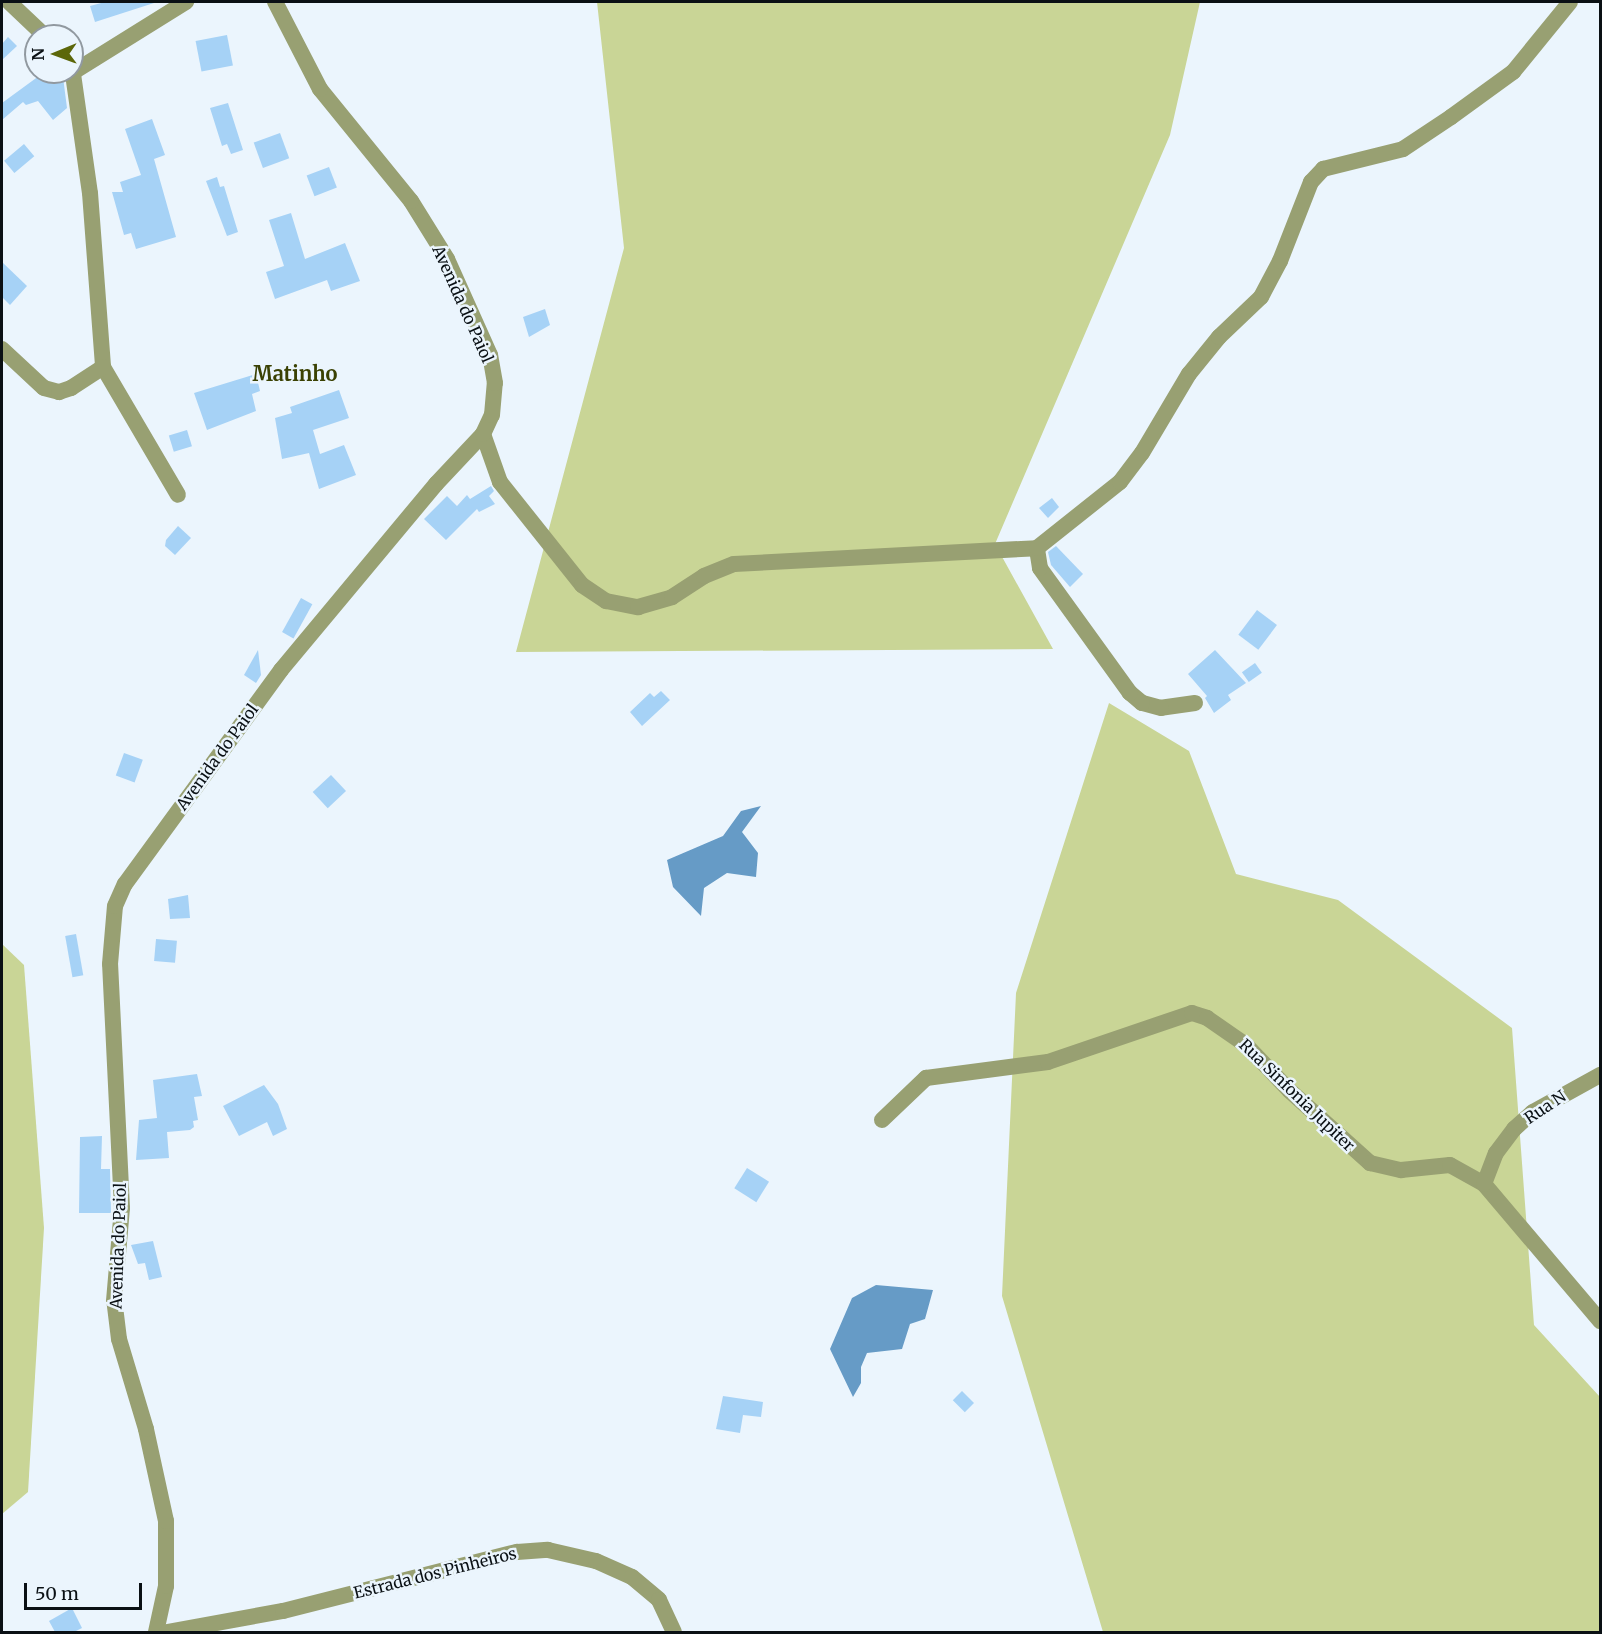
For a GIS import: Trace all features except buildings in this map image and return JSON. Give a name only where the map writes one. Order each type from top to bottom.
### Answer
[{"type":"street","points":[[9,2],[32,24]]},
{"type":"street","points":[[84,63],[186,2]]},
{"type":"street","name":"Avenida do Paiol","points":[[156,1632],[166,1586],[166,1521],[146,1429],[119,1339],[114,1301],[122,1208],[110,964],[115,906],[125,884],[281,670],[436,484],[483,434],[492,415],[495,383],[490,355],[447,260],[411,201],[320,89],[275,2]]},
{"type":"street","points":[[483,434],[500,482],[582,585],[606,601],[638,607],[672,597],[704,576],[734,564],[1037,548],[1120,482],[1142,453],[1189,374],[1219,337],[1261,297],[1280,261],[1311,182],[1323,170],[1403,149],[1451,117],[1513,72],[1570,2]]},
{"type":"street","points":[[76,84],[90,193],[102,367],[178,495]]},
{"type":"street","points":[[2,349],[44,388],[59,392],[71,388],[102,367]]},
{"type":"street","points":[[1037,548],[1040,568],[1130,693],[1142,702],[1161,708],[1195,703]]},
{"type":"street","name":"Rua Sinfonia Jupiter","points":[[882,1120],[926,1078],[1048,1062],[1192,1013],[1221,1026],[1246,1045],[1290,1091],[1370,1163],[1401,1170],[1450,1165],[1484,1184],[1600,1321]]},
{"type":"street","name":"Rua N","points":[[1484,1184],[1496,1154],[1514,1129],[1533,1112],[1600,1075]]},
{"type":"street","name":"Estrada dos Pinheiros","points":[[167,1632],[283,1611],[517,1552],[548,1550],[596,1561],[632,1577],[659,1600],[674,1632]]},
{"type":"green space","points":[[597,2],[1200,2],[1170,135],[995,544],[1053,649],[516,652],[624,248]]},
{"type":"green space","points":[[1109,703],[1189,751],[1236,874],[1338,900],[1512,1028],[1534,1325],[1600,1397],[1600,1632],[1103,1632],[1002,1296],[1016,993]]},
{"type":"green space","points":[[2,944],[24,965],[44,1228],[28,1492],[2,1514]]},
{"type":"water","points":[[761,806],[742,832],[758,853],[756,877],[727,873],[704,888],[701,916],[673,887],[667,860],[723,836],[741,811]]},
{"type":"water","points":[[876,1285],[933,1290],[925,1319],[910,1324],[902,1349],[867,1353],[861,1367],[861,1383],[853,1397],[830,1349],[852,1298]]},
{"type":"district","name":"Matinho","points":[[295,373]]}]
